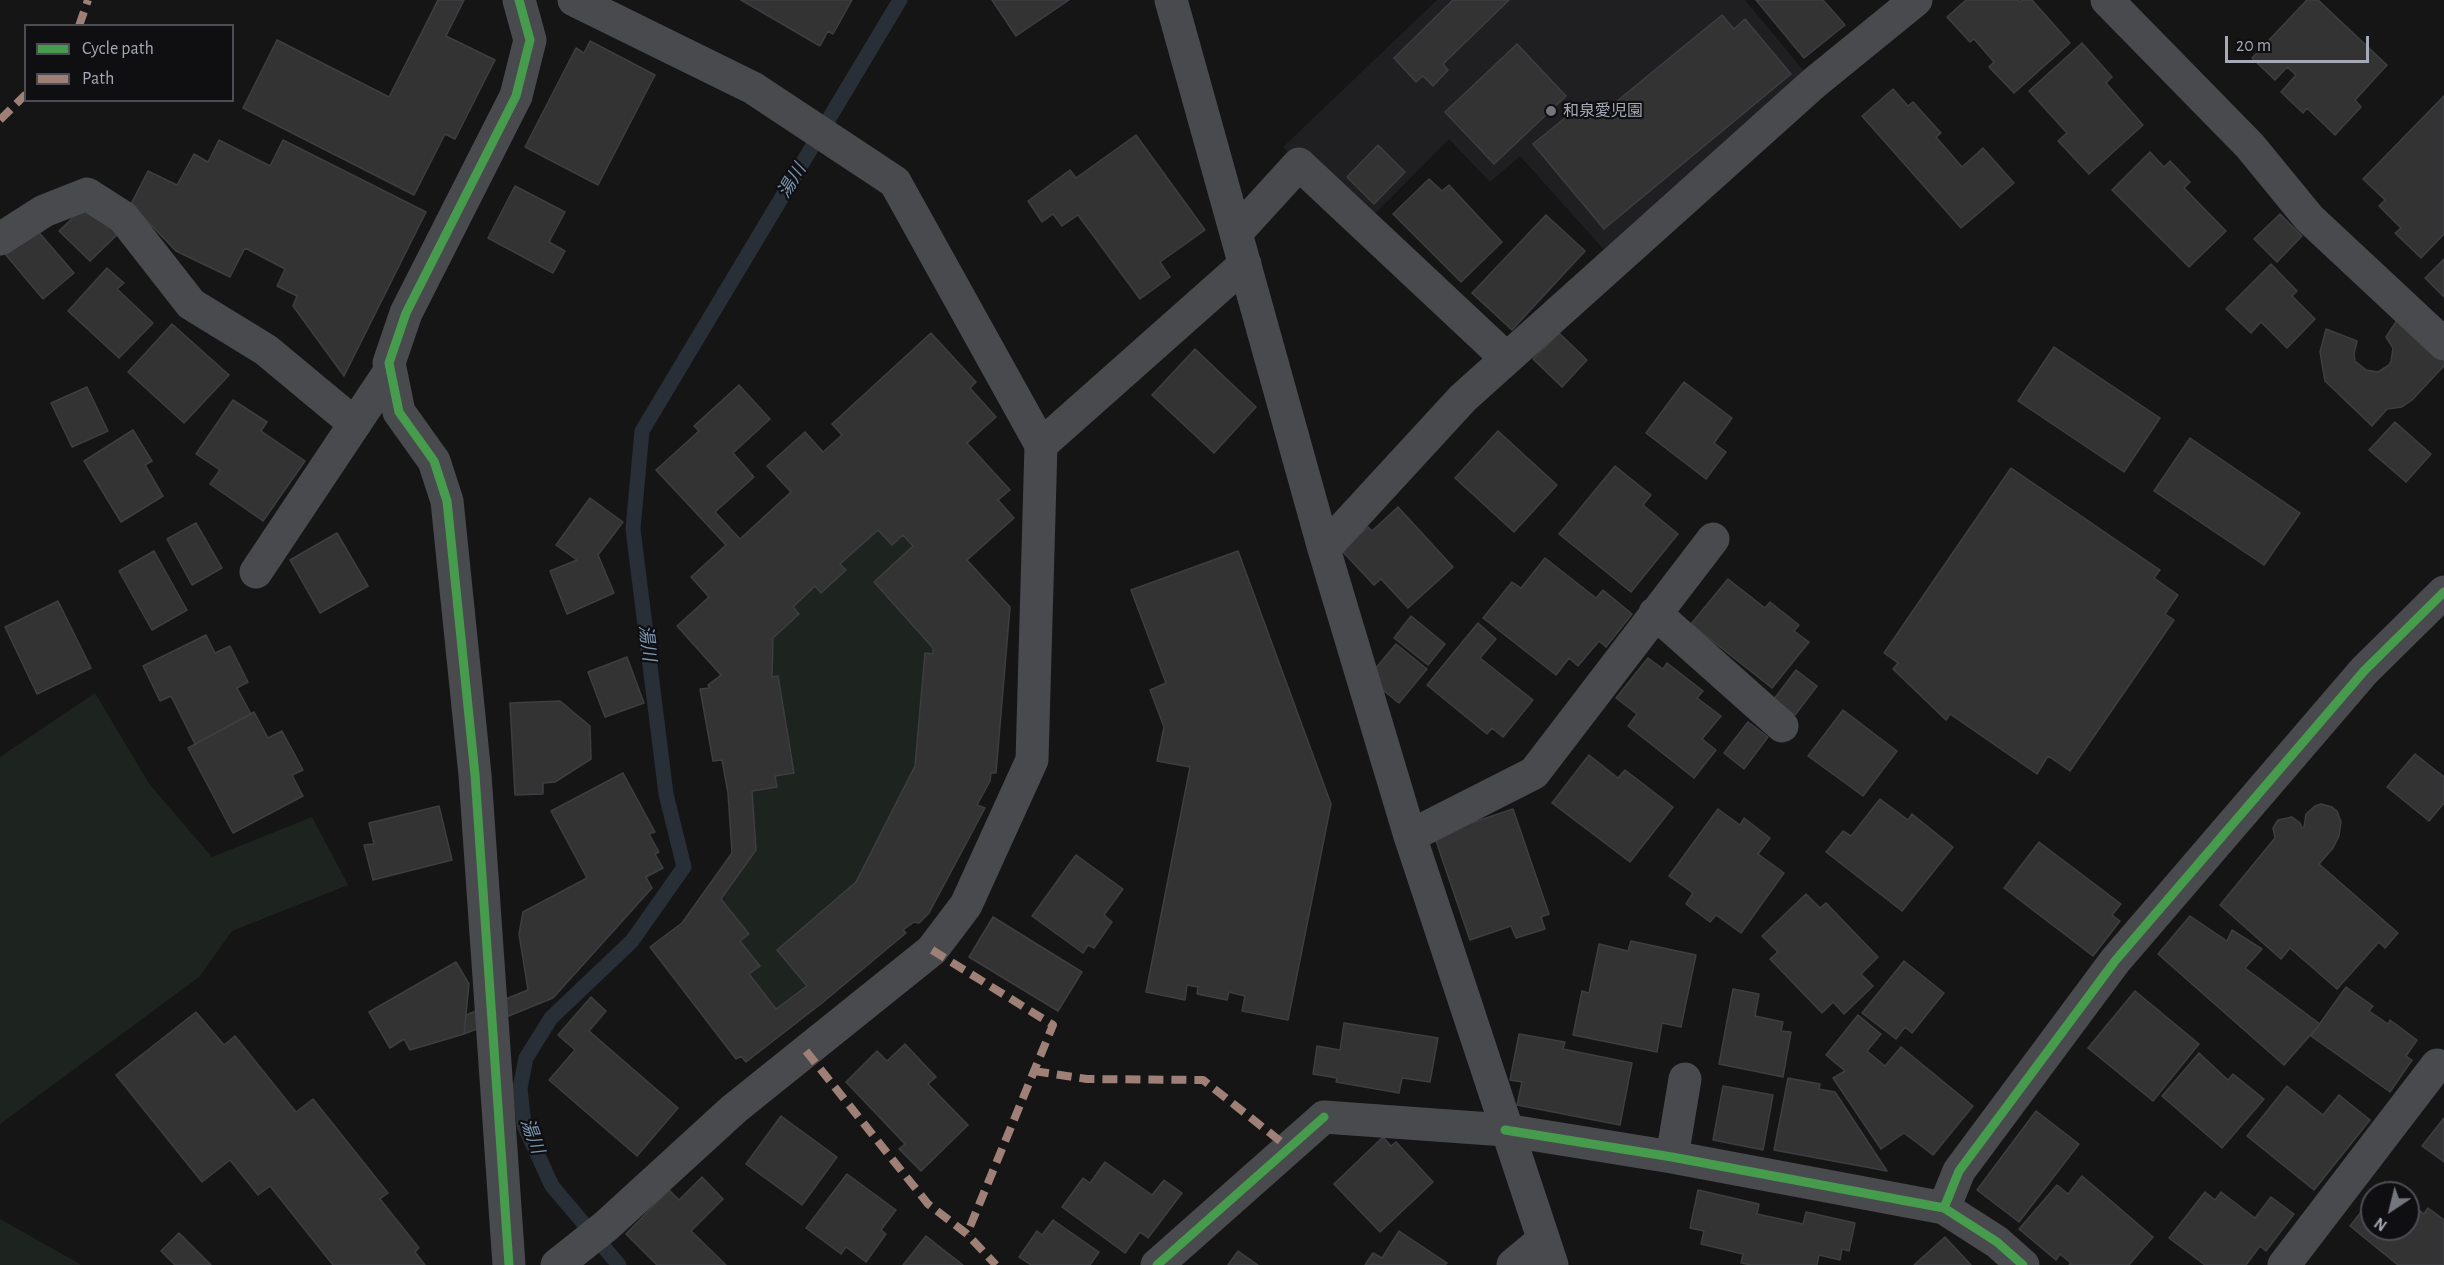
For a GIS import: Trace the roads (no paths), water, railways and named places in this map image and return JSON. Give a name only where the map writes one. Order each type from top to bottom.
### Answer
[{"type":"street","points":[[509,1265],[475,775],[447,501],[434,461],[399,412],[389,363],[406,313],[516,96],[530,40],[519,0]]},
{"type":"street","points":[[568,1257],[606,1226],[734,1109],[932,950],[966,905],[1032,760],[1041,445],[895,182],[753,88],[574,0]]},
{"type":"street","points":[[1171,0],[1324,549],[1410,836],[1505,1130],[1548,1252],[1513,1265]]},
{"type":"street","points":[[1324,549],[1463,398],[1506,358],[1814,83],[1916,0]]},
{"type":"street","points":[[2107,0],[2250,146],[2309,218],[2444,344]]},
{"type":"street","points":[[1236,232],[1299,164],[1506,358]]},
{"type":"street","points":[[0,239],[44,211],[87,194],[123,217],[191,304],[266,350],[355,424]]},
{"type":"street","points":[[1041,445],[1245,264]]},
{"type":"street","points":[[256,572],[390,371]]},
{"type":"street","points":[[1410,836],[1534,773],[1713,539]]},
{"type":"street","points":[[1944,1208],[1959,1171],[2115,961],[2364,671],[2444,592]]},
{"type":"street","points":[[1655,613],[1782,726]]},
{"type":"street","points":[[2284,1265],[2437,1065]]},
{"type":"street","points":[[1672,1157],[1685,1079]]},
{"type":"street","points":[[1157,1265],[1324,1117],[1505,1130],[1672,1157],[1944,1208],[1997,1242],[2023,1265]]},
{"type":"waterway","name":"湯川","points":[[619,1265],[552,1186],[524,1125],[520,1088],[526,1058],[551,1018],[632,941],[684,867],[666,794],[633,529],[642,431],[900,0]]},
{"type":"place","name":"和泉愛児園","points":[[1551,111]]}]
